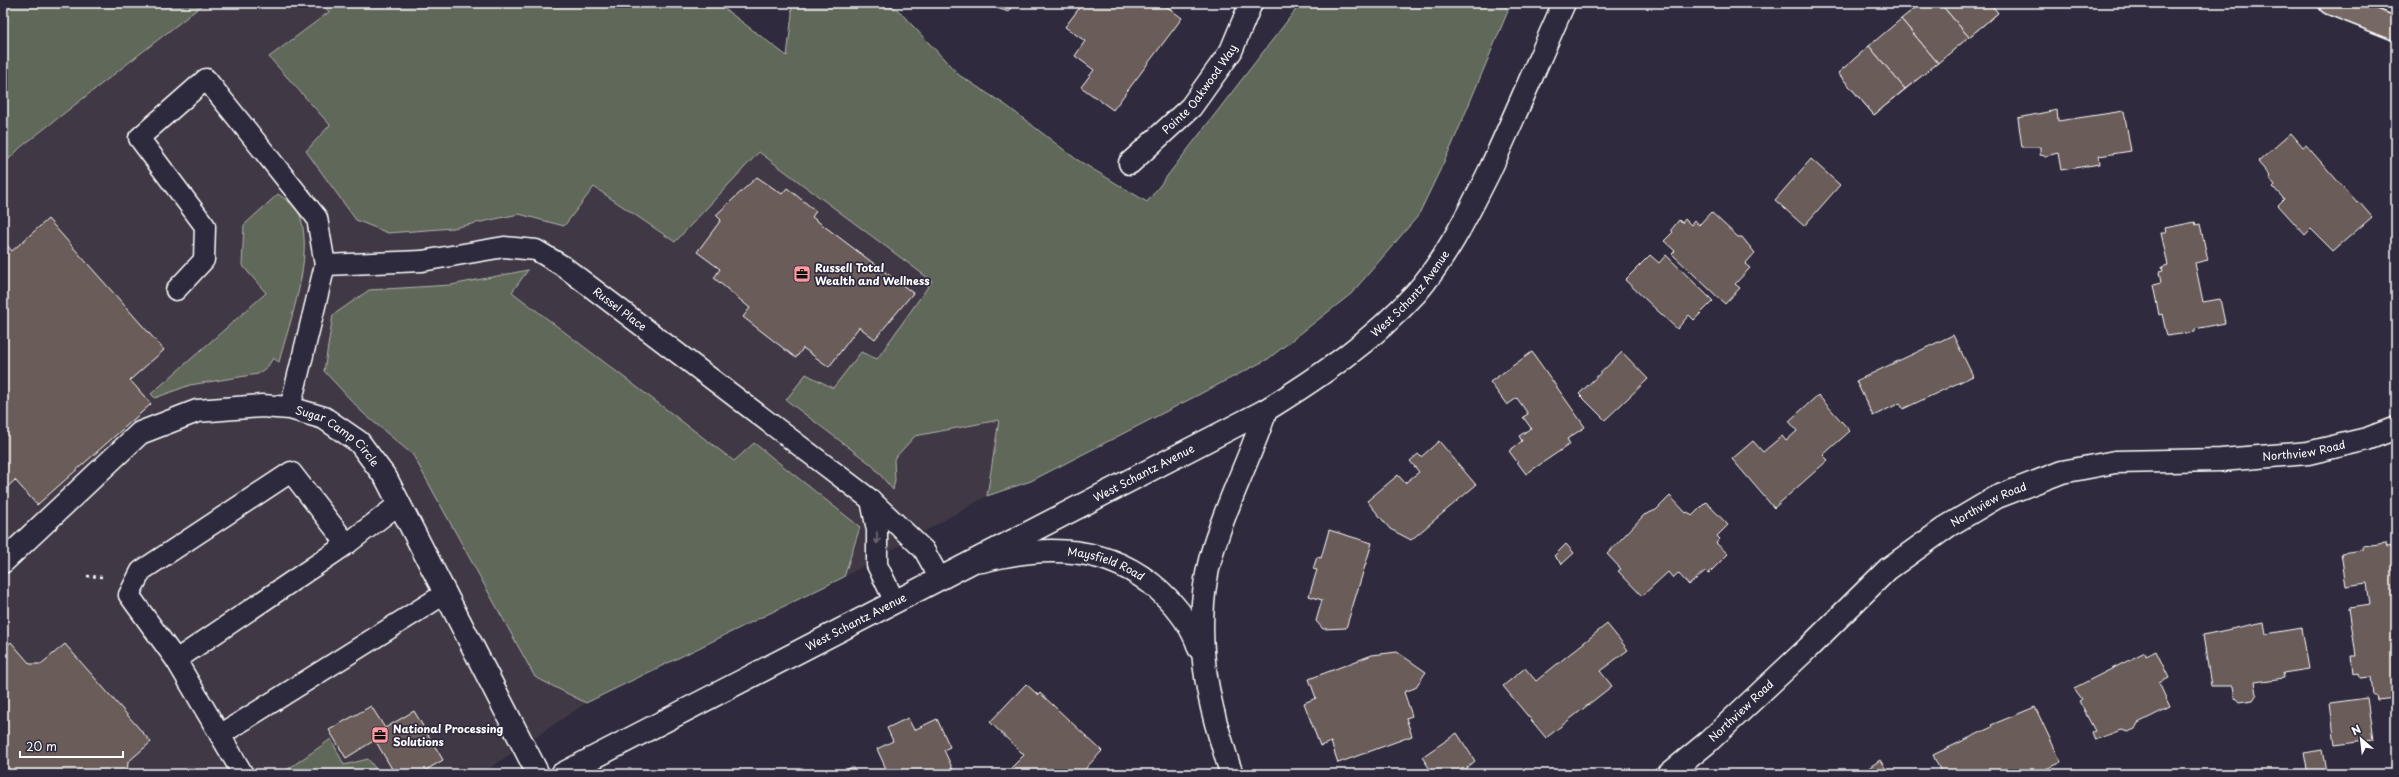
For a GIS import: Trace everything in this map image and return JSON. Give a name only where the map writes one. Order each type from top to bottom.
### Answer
[{"type":"main road","points":[[2330,3],[2396,29]]},
{"type":"street","name":"Pointe Oakwood Way","points":[[1130,163],[1191,107],[1231,51],[1251,3]]},
{"type":"street","name":"West Schantz Avenue","points":[[562,774],[1266,410],[1320,376],[1364,344],[1416,293],[1446,254],[1472,207],[1516,114],[1564,3]]},
{"type":"street","name":"Sugar Camp Circle","points":[[3,562],[140,433],[197,411],[262,406],[290,408],[324,418],[359,442],[386,478],[538,774]]},
{"type":"street","name":"Maysfield Road","points":[[1232,774],[1213,716],[1204,663],[1202,613],[1211,557],[1216,538],[1266,410]]},
{"type":"street","name":"Northview Road","points":[[1669,774],[1708,742],[1808,648],[1888,569],[1948,526],[1997,497],[2062,472],[2115,462],[2221,460],[2308,453],[2368,439],[2396,428]]},
{"type":"street","name":"Maysfield Road","points":[[963,567],[1023,552],[1068,550],[1104,557],[1135,571],[1170,601],[1190,628],[1204,663]]},
{"type":"lane","points":[[176,290],[204,260],[205,226],[139,138],[206,79],[317,218],[325,265],[290,408]]},
{"type":"lane","name":"Russel Place","points":[[325,265],[422,261],[504,247],[536,250],[563,266],[871,500],[924,550],[940,579]]},
{"type":"lane","points":[[243,774],[176,660],[129,595],[141,570],[291,472],[347,544]]},
{"type":"lane","points":[[871,500],[877,530],[877,565],[895,602]]},
{"type":"lane","points":[[176,660],[347,544],[399,504]]},
{"type":"lane","points":[[220,735],[446,593]]},
{"type":"path","points":[[87,576],[103,577]]},
{"type":"path","points":[[149,771],[167,773]]},
{"type":"shaded area","points":[[205,3],[322,3],[787,56],[792,14],[791,3],[883,3],[898,10],[959,75],[1007,106],[1076,159],[1191,263],[999,420],[987,496],[844,577],[586,703],[481,774],[3,774],[3,165],[21,147]]},
{"type":"green space","points":[[3,3],[205,3],[21,147],[3,165]]},
{"type":"green space","points":[[322,3],[717,3],[787,56],[792,14],[791,3],[883,3],[898,10],[959,75],[1007,106],[1076,159],[1147,202],[1301,3],[1503,3],[1508,11],[1452,145],[1418,216],[1351,294],[1268,359],[1031,481],[987,496],[999,420],[915,436],[894,459],[895,480],[893,490],[872,465],[786,400],[806,374],[833,388],[861,352],[877,359],[932,281],[759,152],[675,242],[594,187],[564,226],[519,214],[453,228],[388,233],[356,220],[306,151],[330,125],[269,57],[329,12]]},
{"type":"green space","points":[[278,194],[296,209],[300,215],[304,232],[304,250],[299,289],[279,362],[273,358],[268,366],[258,374],[190,385],[155,398],[151,394],[266,293],[242,265],[244,225]]},
{"type":"green space","points":[[528,270],[512,292],[734,461],[754,443],[860,527],[844,577],[586,703],[535,677],[413,455],[363,413],[324,371],[333,315],[369,290],[451,285]]},
{"type":"green space","points":[[331,739],[344,765],[368,759],[380,774],[281,774]]},
{"type":"building","points":[[981,3],[1012,3],[1009,12]]},
{"type":"building","points":[[1083,3],[1162,3],[1182,18],[1113,110],[1081,87],[1094,70],[1075,56],[1085,41],[1065,27]]},
{"type":"building","points":[[1921,3],[1990,3],[1998,13],[1874,115],[1838,73]]},
{"type":"building","points":[[1921,3],[1940,3],[1969,37],[1938,63],[1901,19]]},
{"type":"building","points":[[1940,3],[1990,3],[1998,13],[1969,37]]},
{"type":"building","points":[[1901,19],[1938,63],[1905,89],[1869,46]]},
{"type":"building","points":[[1869,46],[1905,89],[1874,115],[1838,73]]},
{"type":"building","points":[[2057,110],[2058,121],[2124,111],[2131,151],[2099,156],[2100,164],[2061,170],[2058,153],[2046,156],[2040,155],[2040,147],[2022,147],[2018,118]]},
{"type":"building","points":[[2291,133],[2303,147],[2306,145],[2357,203],[2359,202],[2372,217],[2333,251],[2311,229],[2305,235],[2278,205],[2284,199],[2273,187],[2275,185],[2269,178],[2270,176],[2258,162]]},
{"type":"building","points":[[1811,159],[1840,185],[1804,226],[1775,200]]},
{"type":"building","name":"Russell Total Wealth and Wellness","points":[[757,177],[782,194],[787,188],[816,211],[812,217],[913,293],[875,339],[859,327],[829,367],[803,348],[796,358],[743,317],[750,308],[714,278],[720,269],[697,252],[721,220],[716,215]]},
{"type":"building","points":[[1711,212],[1738,237],[1742,237],[1755,253],[1745,264],[1750,268],[1735,284],[1740,288],[1725,304],[1672,254],[1675,251],[1664,241],[1673,232],[1671,230],[1679,220],[1682,223],[1685,219],[1691,225],[1694,221],[1699,225]]},
{"type":"building","points":[[48,219],[164,350],[130,380],[151,404],[37,505],[15,480],[3,491],[3,241],[12,251]]},
{"type":"building","points":[[2195,222],[2196,225],[2200,224],[2208,260],[2195,263],[2203,302],[2220,299],[2225,323],[2195,329],[2195,332],[2167,336],[2162,314],[2159,315],[2153,285],[2161,283],[2159,272],[2163,271],[2162,267],[2168,265],[2161,233],[2166,233],[2165,228]]},
{"type":"building","points":[[1650,255],[1659,263],[1666,255],[1713,301],[1694,320],[1689,315],[1677,329],[1625,280]]},
{"type":"building","points":[[1953,335],[1973,376],[1903,409],[1900,403],[1873,416],[1856,381]]},
{"type":"building","points":[[1532,352],[1585,427],[1567,439],[1570,444],[1526,474],[1509,451],[1522,441],[1519,436],[1531,428],[1523,417],[1528,414],[1517,398],[1507,405],[1490,382]]},
{"type":"building","points":[[1622,352],[1648,379],[1605,420],[1579,394]]},
{"type":"building","points":[[1818,395],[1850,431],[1823,455],[1828,460],[1774,508],[1732,459],[1753,441],[1763,452],[1782,436],[1786,441],[1797,431],[1789,421]]},
{"type":"building","points":[[1439,441],[1476,485],[1411,540],[1390,529],[1367,501],[1398,475],[1405,483],[1419,472],[1410,461],[1418,454],[1421,457]]},
{"type":"building","points":[[1670,496],[1686,513],[1688,512],[1692,516],[1706,502],[1728,525],[1717,536],[1720,539],[1716,543],[1728,554],[1708,574],[1705,571],[1689,585],[1678,573],[1673,578],[1668,572],[1642,596],[1618,571],[1621,569],[1607,554],[1644,515],[1656,510]]},
{"type":"building","points":[[1329,530],[1372,543],[1346,628],[1323,629],[1316,621],[1322,600],[1309,596],[1317,570],[1313,569],[1317,557],[1321,558]]},
{"type":"building","points":[[2386,543],[2387,547],[2396,546],[2396,698],[2377,700],[2376,695],[2373,695],[2371,677],[2360,678],[2359,673],[2354,674],[2352,656],[2356,656],[2349,608],[2370,605],[2367,583],[2346,586],[2341,553],[2363,550],[2363,546]]},
{"type":"building","points":[[1566,544],[1574,553],[1562,564],[1554,556]]},
{"type":"building","points":[[2264,622],[2266,634],[2302,628],[2309,669],[2283,673],[2284,678],[2255,682],[2257,694],[2253,700],[2239,702],[2235,698],[2233,686],[2211,686],[2203,635]]},
{"type":"building","points":[[1607,624],[1628,650],[1600,671],[1612,686],[1546,738],[1503,686],[1525,668],[1536,681]]},
{"type":"building","points":[[11,642],[30,664],[41,664],[65,644],[151,742],[128,762],[127,774],[3,774],[3,649]]},
{"type":"building","points":[[2156,651],[2169,678],[2159,683],[2170,707],[2138,723],[2135,729],[2128,732],[2121,730],[2095,740],[2092,732],[2095,731],[2079,701],[2082,699],[2074,688],[2145,652],[2146,656]]},
{"type":"building","points":[[1397,652],[1426,672],[1415,688],[1404,692],[1412,716],[1406,718],[1412,736],[1338,763],[1331,742],[1320,746],[1304,703],[1316,698],[1309,679],[1372,655]]},
{"type":"building","points":[[1026,684],[1038,695],[1040,693],[1102,751],[1085,769],[1090,774],[1012,774],[1008,771],[1024,755],[990,722]]},
{"type":"building","points":[[2367,698],[2373,740],[2335,745],[2330,703]]},
{"type":"building","name":"National Processing Solutions","points":[[371,706],[385,728],[414,711],[443,760],[419,774],[395,774],[375,740],[346,758],[329,730]]},
{"type":"building","points":[[2035,707],[2061,762],[2046,769],[2048,774],[1942,774],[1933,755],[1992,727],[1991,725]]},
{"type":"building","points":[[908,718],[914,730],[937,719],[950,747],[944,750],[955,774],[895,774],[894,771],[888,773],[877,749],[893,741],[887,728]]},
{"type":"building","points":[[1457,733],[1475,761],[1460,774],[1433,774],[1422,757]]},
{"type":"building","points":[[2322,750],[2326,771],[2308,774],[2304,753]]},
{"type":"building","points":[[1880,760],[1889,774],[1860,774]]},
{"type":"building","points":[[852,767],[856,774],[837,774]]},
{"type":"place","name":"Russell Total Wealth and Wellness","points":[[802,274]]},
{"type":"place","name":"National Processing Solutions","points":[[380,735]]}]
